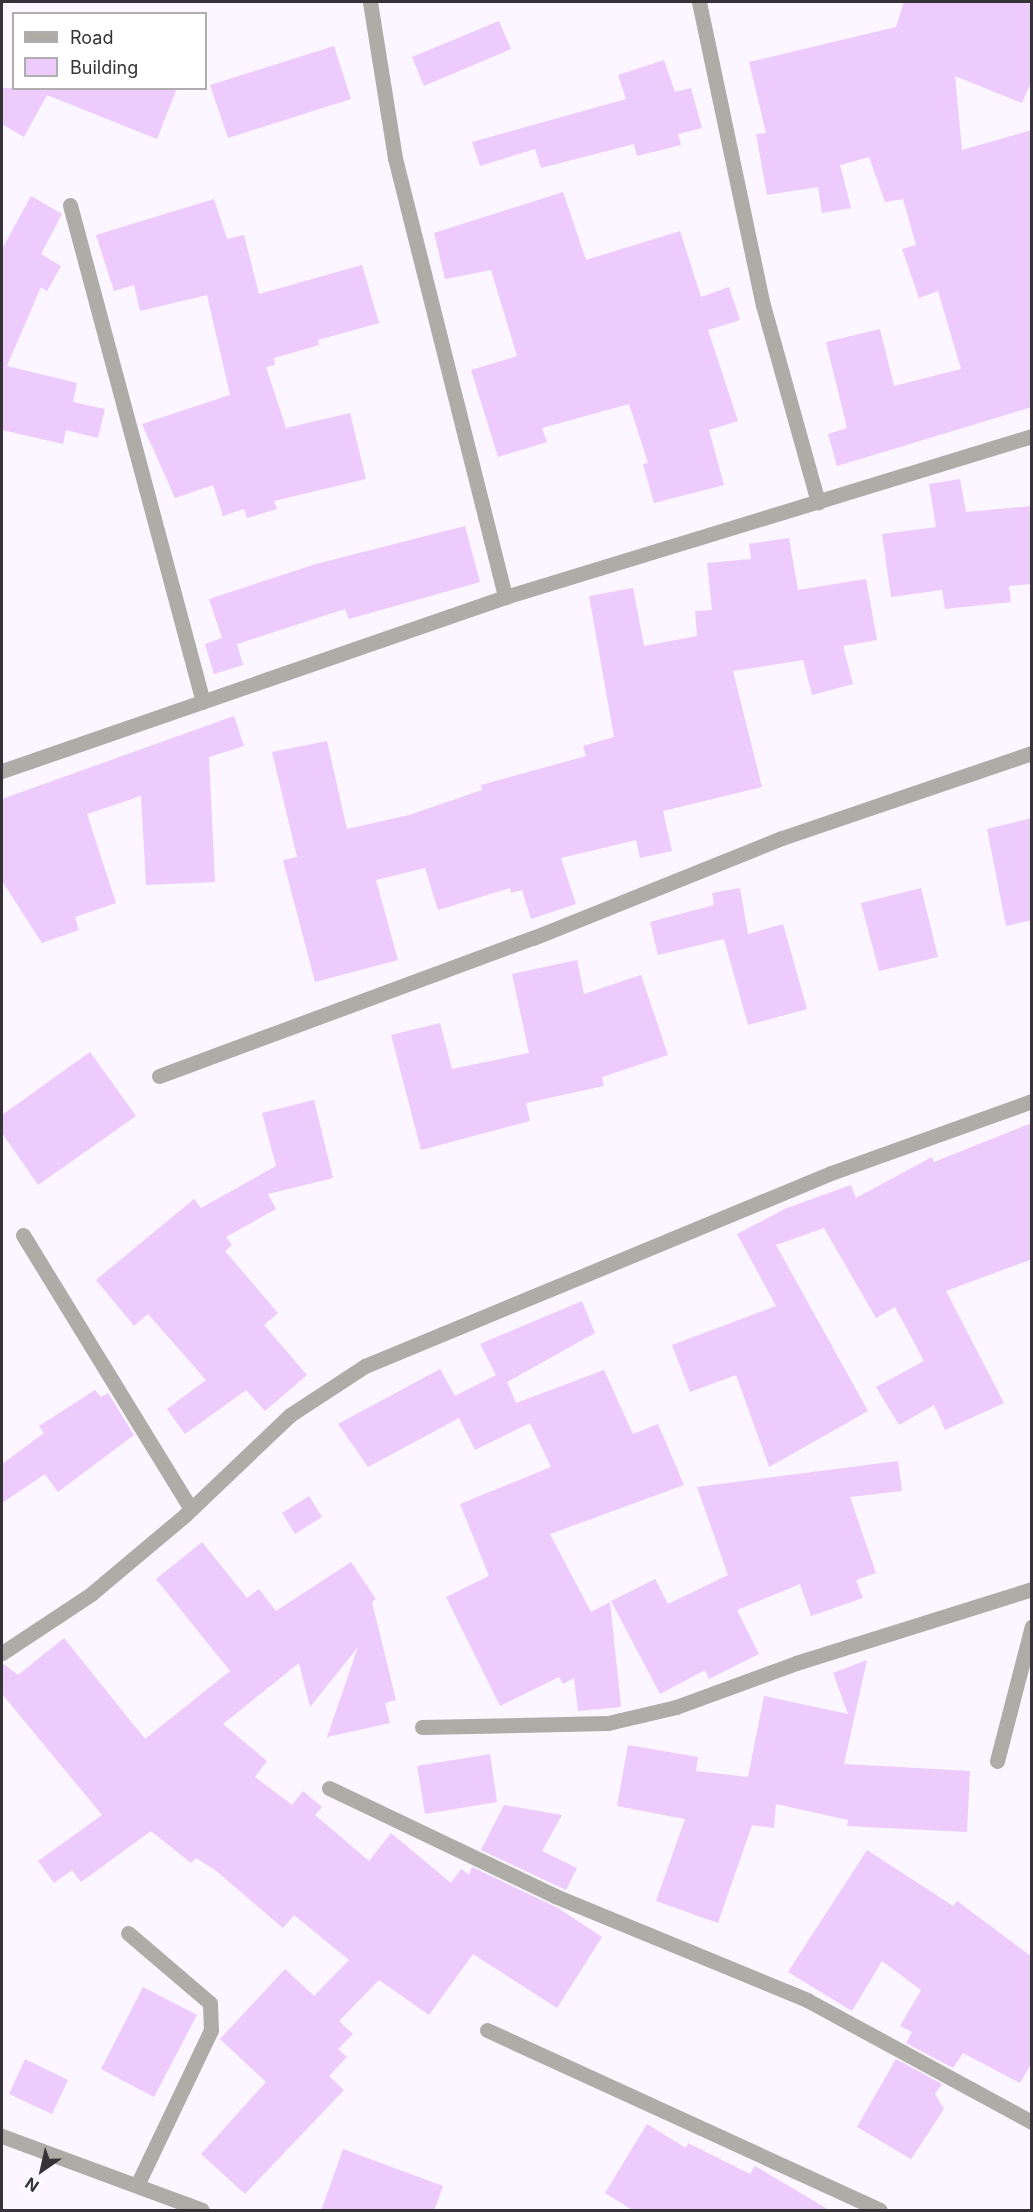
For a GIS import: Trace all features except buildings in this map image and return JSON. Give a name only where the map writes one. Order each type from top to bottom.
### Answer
[{"type":"street","points":[[370,2],[395,158],[505,597]]},
{"type":"street","points":[[699,2],[763,305],[819,502]]},
{"type":"street","points":[[70,205],[203,702]]},
{"type":"street","points":[[2,771],[505,597],[1032,436]]},
{"type":"street","points":[[159,1076],[533,938],[782,838],[1032,753]]},
{"type":"street","points":[[2,1653],[91,1594],[290,1415],[365,1366],[831,1173],[1032,1101]]},
{"type":"street","points":[[23,1235],[189,1506]]},
{"type":"street","points":[[422,1727],[608,1723],[676,1707],[796,1663],[1032,1589]]},
{"type":"street","points":[[997,1761],[1032,1626]]},
{"type":"street","points":[[329,1788],[555,1896],[807,2000],[1032,2122]]},
{"type":"street","points":[[128,1933],[210,2003],[211,2030],[138,2183]]},
{"type":"street","points":[[487,2030],[808,2173],[880,2211]]},
{"type":"street","points":[[2,2136],[138,2183],[202,2211]]}]
